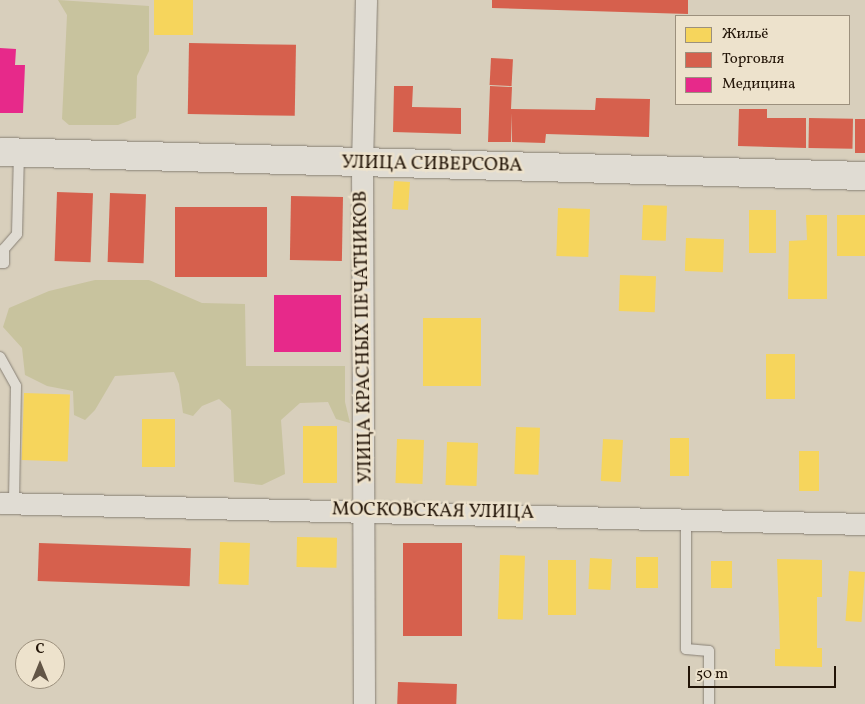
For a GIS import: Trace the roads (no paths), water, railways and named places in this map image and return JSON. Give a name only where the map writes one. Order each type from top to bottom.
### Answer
[{"type":"street","name":"УЛИЦА КРАСНЫХ ПЕЧАТНИКОВ","points":[[364,704],[366,510],[362,164],[366,0]]},
{"type":"street","name":"УЛИЦА СИВЕРСОВА","points":[[9,152],[362,164],[865,176]]},
{"type":"street","name":"МОСКОВСКАЯ УЛИЦА","points":[[7,503],[366,510],[865,524]]},
{"type":"lane","points":[[0,263],[4,263],[4,249],[18,234],[9,152]]},
{"type":"lane","points":[[0,357],[16,386],[7,503]]},
{"type":"lane","points":[[686,519],[686,649],[709,651],[709,704]]}]
